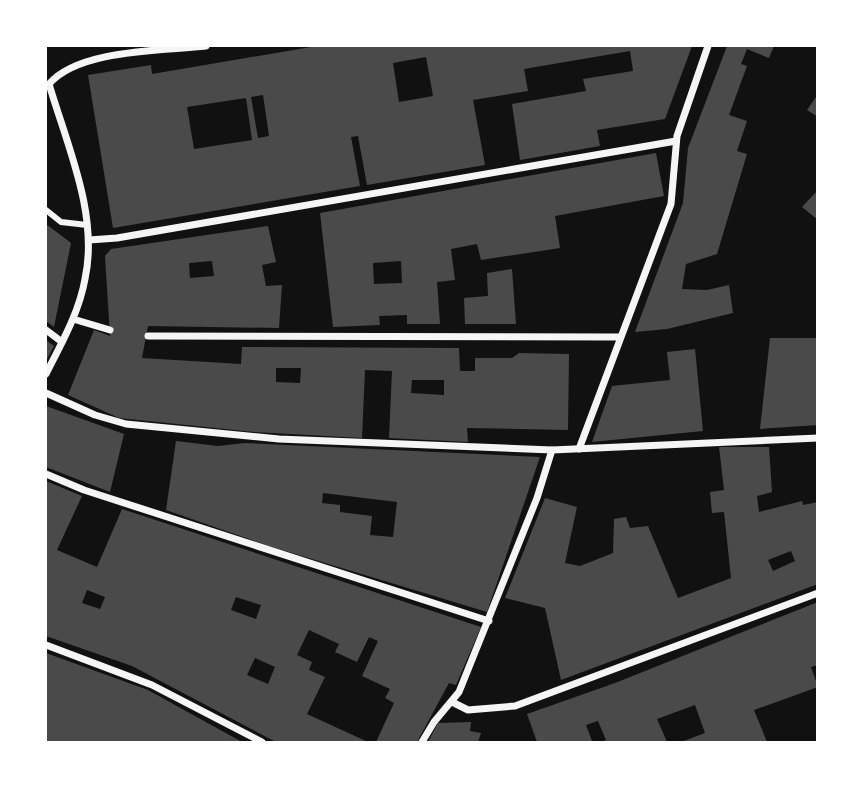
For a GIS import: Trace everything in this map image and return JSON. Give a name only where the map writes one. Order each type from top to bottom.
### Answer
[{"type":"street","points":[[46,374],[72,319],[86,278],[89,250],[87,225],[47,84],[64,70],[85,61],[206,46]]},
{"type":"street","points":[[579,449],[671,204],[676,141],[708,46]]},
{"type":"street","points":[[89,240],[130,236],[676,141]]},
{"type":"street","points":[[46,210],[61,222],[87,225]]},
{"type":"street","points":[[72,319],[110,330]]},
{"type":"street","points":[[46,330],[62,342]]},
{"type":"street","points":[[148,336],[619,337]]},
{"type":"street","points":[[46,393],[110,420],[140,426],[279,439],[552,450],[817,438]]},
{"type":"street","points":[[422,743],[434,722],[459,692],[489,621],[552,450]]},
{"type":"street","points":[[46,474],[84,490],[489,621]]},
{"type":"street","points":[[452,702],[473,710],[515,706],[817,593]]},
{"type":"street","points":[[46,645],[152,685],[262,743]]},
{"type":"building","points":[[317,46],[692,46],[665,119],[597,130],[600,146],[520,160],[512,104],[586,91],[583,79],[633,71],[630,51],[524,69],[528,91],[473,100],[485,165],[367,185],[358,136],[351,137],[360,186],[113,228],[88,75],[151,65],[152,74]],"holes":[[[426,57],[433,96],[399,102],[393,63]],[[263,95],[269,136],[258,138],[251,97]],[[246,98],[252,140],[194,149],[187,107]]]},
{"type":"building","points":[[727,46],[774,46],[769,58],[747,49],[741,64],[747,66],[729,115],[747,121],[737,151],[747,154],[717,254],[686,264],[682,289],[707,290],[729,285],[733,313],[667,329],[635,332],[683,203],[688,148]]},
{"type":"building","points":[[818,94],[818,117],[807,110]]},
{"type":"building","points":[[656,153],[664,196],[555,216],[560,248],[481,260],[477,244],[451,249],[455,280],[437,282],[440,324],[407,324],[407,315],[379,316],[380,325],[333,327],[320,213]],"holes":[[[401,261],[402,283],[374,284],[373,263]]]},
{"type":"building","points":[[818,190],[818,220],[802,207]]},
{"type":"building","points":[[46,224],[71,243],[54,327],[46,321]]},
{"type":"building","points":[[268,226],[276,262],[262,265],[266,286],[282,285],[279,328],[148,326],[142,358],[241,364],[242,347],[459,348],[460,371],[475,371],[475,358],[512,358],[519,353],[569,354],[568,430],[467,428],[468,442],[389,438],[392,371],[365,370],[362,438],[254,432],[119,418],[68,395],[94,330],[110,336],[105,256],[111,249]],"holes":[[[212,261],[214,276],[190,278],[189,263]],[[276,368],[301,368],[300,383],[276,382]],[[412,380],[444,380],[444,395],[411,393]]]},
{"type":"building","points":[[512,269],[516,324],[465,324],[464,298],[488,296],[487,273]]},
{"type":"building","points":[[770,338],[818,338],[818,425],[760,429]]},
{"type":"building","points":[[46,340],[54,346],[46,361]]},
{"type":"building","points":[[695,349],[703,431],[592,442],[612,386],[670,380],[667,352]]},
{"type":"building","points":[[46,406],[124,434],[110,492],[46,467]]},
{"type":"building","points":[[176,441],[218,446],[245,443],[540,457],[487,612],[269,546],[166,510]],"holes":[[[323,493],[397,502],[393,537],[370,535],[372,516],[340,512],[340,505],[322,503]]]},
{"type":"building","points":[[719,447],[769,447],[772,492],[757,496],[759,512],[802,501],[803,505],[818,502],[818,584],[561,680],[545,608],[505,598],[545,498],[577,507],[565,563],[580,566],[613,553],[614,519],[626,517],[630,528],[648,526],[678,598],[731,578],[724,512],[712,513],[710,492],[724,490]],"holes":[[[791,551],[795,561],[773,571],[768,560]]]},
{"type":"building","points":[[46,481],[82,496],[57,550],[97,567],[122,509],[481,627],[456,685],[449,683],[417,742],[376,742],[394,703],[385,698],[390,689],[362,676],[378,641],[369,637],[357,662],[335,652],[339,644],[309,630],[297,655],[312,662],[309,670],[325,677],[307,714],[368,742],[276,742],[132,666],[46,636]],"holes":[[[87,590],[105,597],[100,609],[82,603]],[[236,597],[261,605],[256,619],[231,610]],[[255,658],[275,667],[268,684],[247,675]]]},
{"type":"building","points":[[818,602],[818,665],[811,667],[818,687],[754,710],[767,742],[681,742],[705,733],[695,705],[657,719],[667,742],[601,742],[606,740],[598,721],[586,725],[592,741],[537,742],[527,714],[615,683]]},
{"type":"building","points":[[46,653],[148,690],[242,742],[46,742]]},
{"type":"building","points":[[471,722],[470,731],[481,733],[478,742],[428,742],[438,723]]}]
